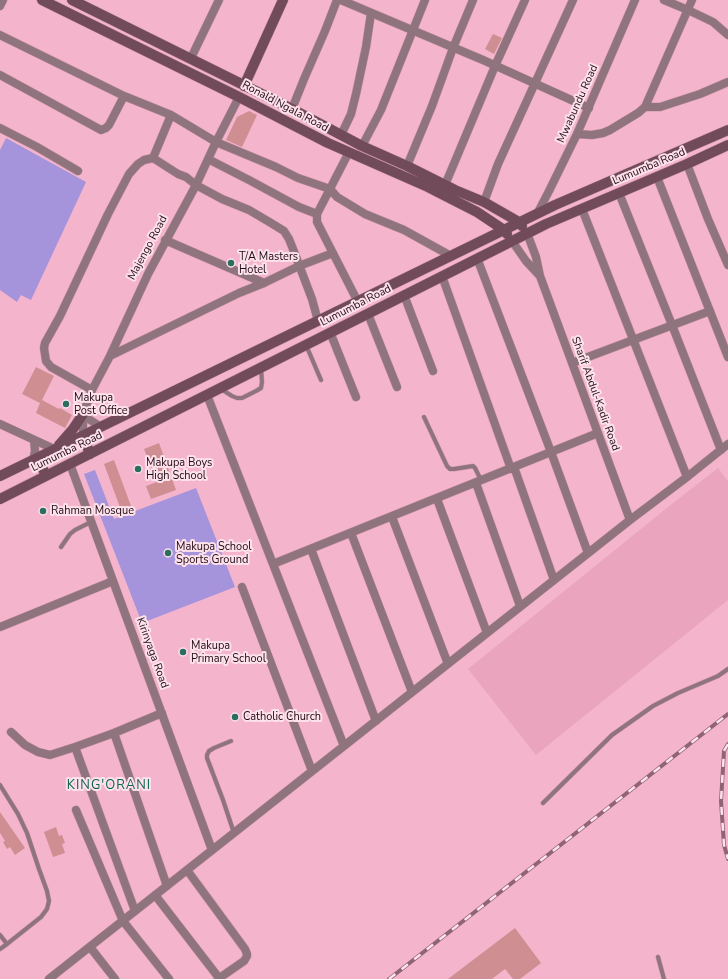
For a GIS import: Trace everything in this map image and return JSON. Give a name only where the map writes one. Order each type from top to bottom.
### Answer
[{"type":"main road","name":"Ronald Ngala Road","points":[[42,0],[239,97],[328,143],[428,187],[477,212],[504,230],[512,241]]},
{"type":"main road","name":"Ronald Ngala Road","points":[[72,0],[191,58],[362,146],[484,202],[519,222],[527,233]]},
{"type":"main road","points":[[244,86],[283,0]]},
{"type":"main road","name":"Lumumba Road","points":[[0,476],[101,428],[519,222],[728,130]]},
{"type":"main road","name":"Lumumba Road","points":[[0,499],[527,233],[727,148]]},
{"type":"main road","points":[[55,449],[69,434],[83,414]]},
{"type":"main road","points":[[83,436],[90,454]]},
{"type":"main road","points":[[36,459],[46,476]]},
{"type":"street","points":[[0,6],[4,0]]},
{"type":"street","points":[[191,58],[219,0]]},
{"type":"street","points":[[292,109],[337,0]]},
{"type":"street","points":[[341,0],[589,108]]},
{"type":"street","points":[[362,146],[381,110],[425,0]]},
{"type":"street","points":[[407,166],[430,112],[453,48],[473,0]]},
{"type":"street","points":[[445,185],[495,66],[525,0]]},
{"type":"street","points":[[484,202],[498,164],[573,0]]},
{"type":"street","name":"Mwabundu Road","points":[[537,214],[589,108],[635,0]]},
{"type":"street","points":[[664,0],[713,22],[728,34]]},
{"type":"street","points":[[577,134],[603,133],[638,113],[645,107],[692,0]]},
{"type":"street","points":[[341,135],[351,114],[356,94],[371,13]]},
{"type":"street","points":[[0,35],[124,96],[171,115],[216,142],[276,167],[298,178],[330,189],[337,196],[365,214],[404,230],[451,256]]},
{"type":"street","points":[[0,75],[101,130],[109,125],[124,96]]},
{"type":"street","points":[[645,107],[660,107],[700,94],[728,82]]},
{"type":"street","name":"Majengo Road","points":[[83,436],[83,414],[92,390],[110,356],[165,240],[196,185],[239,97]]},
{"type":"street","points":[[152,158],[171,115]]},
{"type":"street","points":[[0,128],[37,147],[78,171]]},
{"type":"street","points":[[349,152],[317,214],[317,222],[358,302]]},
{"type":"street","points":[[92,390],[51,367],[46,360],[44,348],[45,343],[60,316],[108,214],[129,174],[144,160],[152,158],[178,174],[186,177],[196,185],[249,210],[284,231],[289,238],[312,299],[318,321]]},
{"type":"street","points":[[208,159],[299,207],[317,214]]},
{"type":"street","points":[[687,164],[708,219],[728,265]]},
{"type":"street","points":[[657,177],[728,357]]},
{"type":"street","points":[[619,193],[720,450]]},
{"type":"street","points":[[582,209],[687,476]]},
{"type":"street","name":"Sharif Abdul-Kadir Road","points":[[527,233],[536,257],[540,276],[630,520]]},
{"type":"street","points":[[165,240],[264,283]]},
{"type":"street","name":"Sharif Abdul-Kadir Road","points":[[512,241],[526,261],[540,276]]},
{"type":"street","points":[[110,356],[299,266],[333,253]]},
{"type":"street","points":[[477,258],[588,553]]},
{"type":"street","points":[[442,276],[554,580]]},
{"type":"street","points":[[404,295],[433,371]]},
{"type":"street","points":[[572,363],[710,311]]},
{"type":"street","points":[[368,314],[397,387]]},
{"type":"street","points":[[330,332],[356,397]]},
{"type":"street","points":[[207,395],[344,746]]},
{"type":"street","points":[[83,414],[101,428]]},
{"type":"street","points":[[0,424],[55,449]]},
{"type":"street","points":[[273,564],[598,434]]},
{"type":"street","points":[[34,440],[36,459]]},
{"type":"street","points":[[49,979],[520,606],[728,444]]},
{"type":"street","name":"Kirinyaga Road","points":[[70,464],[212,850]]},
{"type":"street","points":[[478,482],[520,606]]},
{"type":"street","points":[[437,499],[487,633]]},
{"type":"street","points":[[392,516],[448,664]]},
{"type":"street","points":[[351,533],[412,692]]},
{"type":"street","points":[[311,549],[376,721]]},
{"type":"street","points":[[0,626],[113,581]]},
{"type":"street","points":[[242,587],[312,771]]},
{"type":"street","points":[[11,732],[25,745],[38,752],[50,755],[114,733],[162,713]]},
{"type":"street","points":[[114,733],[167,886]]},
{"type":"street","points":[[75,747],[135,911]]},
{"type":"street","points":[[76,810],[123,921],[168,979]]},
{"type":"street","points":[[155,895],[218,979],[244,960],[248,956],[245,949],[187,870]]},
{"type":"street","points":[[90,947],[115,979]]},
{"type":"lane","points":[[306,344],[321,380]]},
{"type":"lane","points":[[220,388],[237,398],[242,398],[256,392],[261,388],[261,367]]},
{"type":"lane","points":[[424,417],[447,466],[450,469],[454,469],[473,466],[475,468],[478,482]]},
{"type":"lane","points":[[61,547],[70,534],[91,522]]},
{"type":"lane","points":[[543,803],[612,735],[653,706],[678,693],[718,676],[728,669]]},
{"type":"lane","points":[[231,741],[209,751],[207,758],[234,833]]},
{"type":"lane","points":[[0,785],[18,814],[27,833],[49,901],[47,909],[41,917],[0,949]]},
{"type":"lane","points":[[0,935],[7,944]]},
{"type":"lane","points":[[658,957],[664,979]]},
{"type":"shaded area","points":[[6,138],[86,182],[31,300],[21,295],[17,302],[0,290],[0,150]]},
{"type":"shaded area","points":[[718,468],[728,481],[728,600],[536,755],[468,669]]},
{"type":"shaded area","name":"Makupa School Sports Ground","points":[[95,470],[114,519],[196,488],[235,587],[142,623],[84,474]]},
{"type":"building","points":[[493,34],[502,38],[494,54],[485,49]]},
{"type":"building","points":[[249,111],[257,115],[242,147],[226,140],[237,117]]},
{"type":"building","points":[[36,367],[54,376],[42,400],[72,415],[65,428],[36,413],[40,403],[22,394]]},
{"type":"building","points":[[159,443],[176,490],[151,499],[146,486],[157,482],[144,449]]},
{"type":"building","points":[[114,460],[131,506],[121,510],[104,464]]},
{"type":"building","points":[[0,812],[25,848],[15,855],[10,847],[7,849],[3,842],[5,841],[0,833]]},
{"type":"building","points":[[56,827],[59,836],[62,835],[65,843],[62,844],[65,853],[53,857],[44,832]]},
{"type":"building","points":[[515,928],[541,963],[520,979],[513,979],[505,969],[492,979],[448,979]]},
{"type":"railway","points":[[389,979],[728,714]]},
{"type":"railway","points":[[728,744],[724,751],[721,801],[724,845],[728,859]]},
{"type":"place","name":"T/A Masters Hotel","points":[[231,263]]},
{"type":"place","name":"Makupa Post Office","points":[[66,404]]},
{"type":"place","name":"Makupa Boys High School","points":[[138,469]]},
{"type":"place","name":"Rahman Mosque","points":[[43,511]]},
{"type":"place","name":"Makupa School Sports Ground","points":[[168,553]]},
{"type":"place","name":"Makupa Primary School","points":[[183,652]]},
{"type":"place","name":"Catholic Church","points":[[235,717]]},
{"type":"district","name":"KING'ORANI","points":[[109,786]]}]
